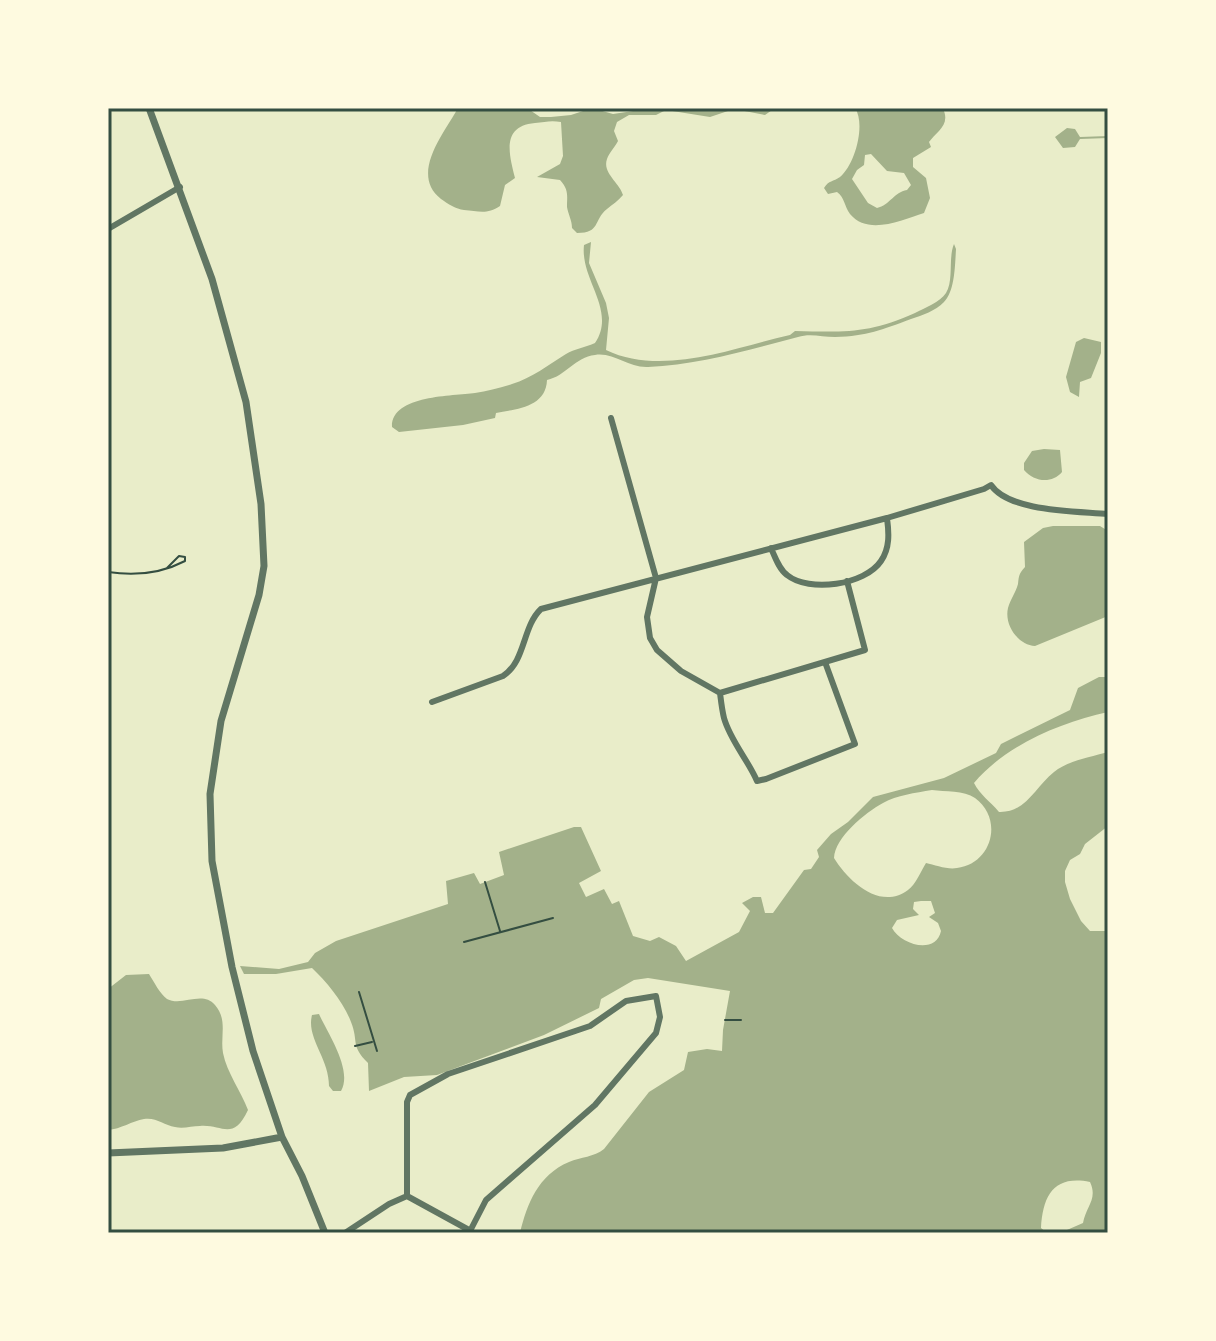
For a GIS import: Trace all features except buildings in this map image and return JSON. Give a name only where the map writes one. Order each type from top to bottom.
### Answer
[{"type":"street","points":[[149,108],[212,279],[246,402],[261,504],[264,566],[259,595],[221,721],[210,794],[212,861],[232,967],[253,1051],[282,1137],[325,1233]]},
{"type":"street","points":[[108,229],[180,187]]},
{"type":"street","points":[[611,418],[656,578],[647,617],[650,638],[657,650],[681,671],[720,693],[865,650],[847,581]]},
{"type":"street","points":[[432,702],[513,670],[533,617],[541,609],[887,518],[991,485],[996,493],[1022,504],[1108,514]]},
{"type":"street","points":[[771,548],[787,576],[798,581],[815,585],[847,581],[871,571],[881,562],[889,539],[887,518]]},
{"type":"street","points":[[720,693],[730,732],[757,781],[766,779],[855,744],[825,662]]},
{"type":"street","points":[[656,996],[660,1017],[656,1033],[595,1105],[486,1200],[469,1231],[407,1196],[407,1102],[410,1095],[448,1074],[590,1026],[626,1001],[656,996]]},
{"type":"street","points":[[108,1153],[223,1148],[282,1137]]},
{"type":"street","points":[[345,1233],[407,1196]]},
{"type":"path","points":[[108,572],[128,574],[167,568]]},
{"type":"path","points":[[485,882],[501,932]]},
{"type":"path","points":[[464,942],[553,918]]},
{"type":"path","points":[[359,992],[377,1051]]},
{"type":"path","points":[[725,1020],[741,1020]]},
{"type":"path","points":[[355,1046],[373,1041]]},
{"type":"shaded area","points":[[458,108],[527,108],[540,117],[551,117],[592,108],[613,114],[653,108],[706,111],[721,108],[775,108],[765,115],[734,109],[710,117],[666,110],[656,115],[629,115],[617,122],[614,131],[618,141],[606,164],[623,195],[603,213],[590,231],[577,233],[572,228],[563,184],[560,180],[537,177],[560,164],[563,156],[561,122],[524,125],[512,135],[510,151],[515,178],[505,185],[500,206],[478,212],[452,206],[441,199],[428,178],[429,166],[438,141]]},
{"type":"shaded area","points":[[855,108],[943,109],[944,124],[929,142],[931,147],[913,158],[913,167],[926,178],[930,198],[924,213],[886,224],[866,224],[850,214],[837,192],[828,194],[824,188],[840,177],[854,154],[859,134]],"holes":[[[871,154],[887,171],[904,173],[911,185],[877,208],[868,203],[852,179],[864,165],[865,155]]]},
{"type":"shaded area","points":[[1067,128],[1075,129],[1080,137],[1108,138],[1080,139],[1075,147],[1063,148],[1055,137]]},
{"type":"shaded area","points":[[591,242],[589,263],[609,318],[606,350],[628,358],[650,361],[698,358],[790,335],[795,331],[828,332],[884,325],[915,313],[946,293],[954,244],[955,270],[948,297],[937,308],[866,334],[803,336],[667,366],[641,367],[608,356],[588,356],[547,380],[542,396],[536,401],[496,413],[495,418],[399,432],[392,427],[394,416],[412,403],[512,384],[533,375],[569,352],[595,343],[602,319],[584,258],[584,245]]},
{"type":"shaded area","points":[[1084,338],[1101,342],[1101,353],[1091,378],[1080,382],[1079,397],[1070,392],[1066,377],[1076,342]]},
{"type":"shaded area","points":[[1060,450],[1062,472],[1048,480],[1033,477],[1024,470],[1024,463],[1032,451]]},
{"type":"shaded area","points":[[1100,526],[1108,531],[1108,616],[1035,646],[1029,645],[1018,638],[1010,627],[1008,608],[1025,567],[1024,542],[1043,528]]},
{"type":"shaded area","points":[[1099,677],[1108,677],[1108,712],[1071,722],[1018,746],[974,783],[999,812],[1008,811],[1023,804],[1059,768],[1108,752],[1108,826],[1070,860],[1065,871],[1065,882],[1081,921],[1090,931],[1108,931],[1108,1233],[1060,1233],[1083,1223],[1091,1202],[1093,1193],[1090,1182],[1078,1181],[1059,1185],[1048,1197],[1041,1228],[1047,1233],[520,1233],[530,1201],[549,1174],[569,1162],[604,1149],[649,1092],[684,1070],[688,1052],[707,1049],[722,1051],[730,991],[648,978],[634,980],[601,999],[599,1008],[544,1035],[437,1075],[404,1077],[369,1091],[368,1063],[357,1047],[348,1015],[312,968],[276,974],[244,974],[240,966],[279,969],[308,962],[315,953],[336,941],[448,904],[446,881],[474,873],[480,884],[504,875],[499,852],[574,827],[581,827],[601,871],[579,883],[586,897],[604,889],[612,904],[619,901],[633,936],[650,941],[659,937],[676,946],[686,961],[739,932],[750,911],[742,903],[753,897],[761,897],[765,913],[773,913],[804,870],[811,869],[819,857],[817,850],[873,797],[944,778],[996,753],[1001,744],[1070,710],[1078,688]],"holes":[[[932,790],[965,794],[984,807],[991,828],[986,850],[969,865],[957,868],[926,863],[911,887],[897,896],[876,895],[856,884],[834,858],[845,834],[883,803],[900,796]],[[931,901],[935,913],[929,917],[938,923],[941,931],[932,943],[910,943],[892,928],[897,920],[919,915],[913,909],[914,902]]]},
{"type":"shaded area","points":[[149,974],[167,999],[204,999],[219,1011],[225,1060],[248,1110],[243,1120],[232,1129],[208,1126],[178,1128],[148,1119],[108,1130],[108,989],[126,975]]},
{"type":"shaded area","points":[[319,1014],[342,1063],[344,1082],[341,1091],[333,1091],[329,1086],[326,1066],[312,1032],[312,1015]]}]
